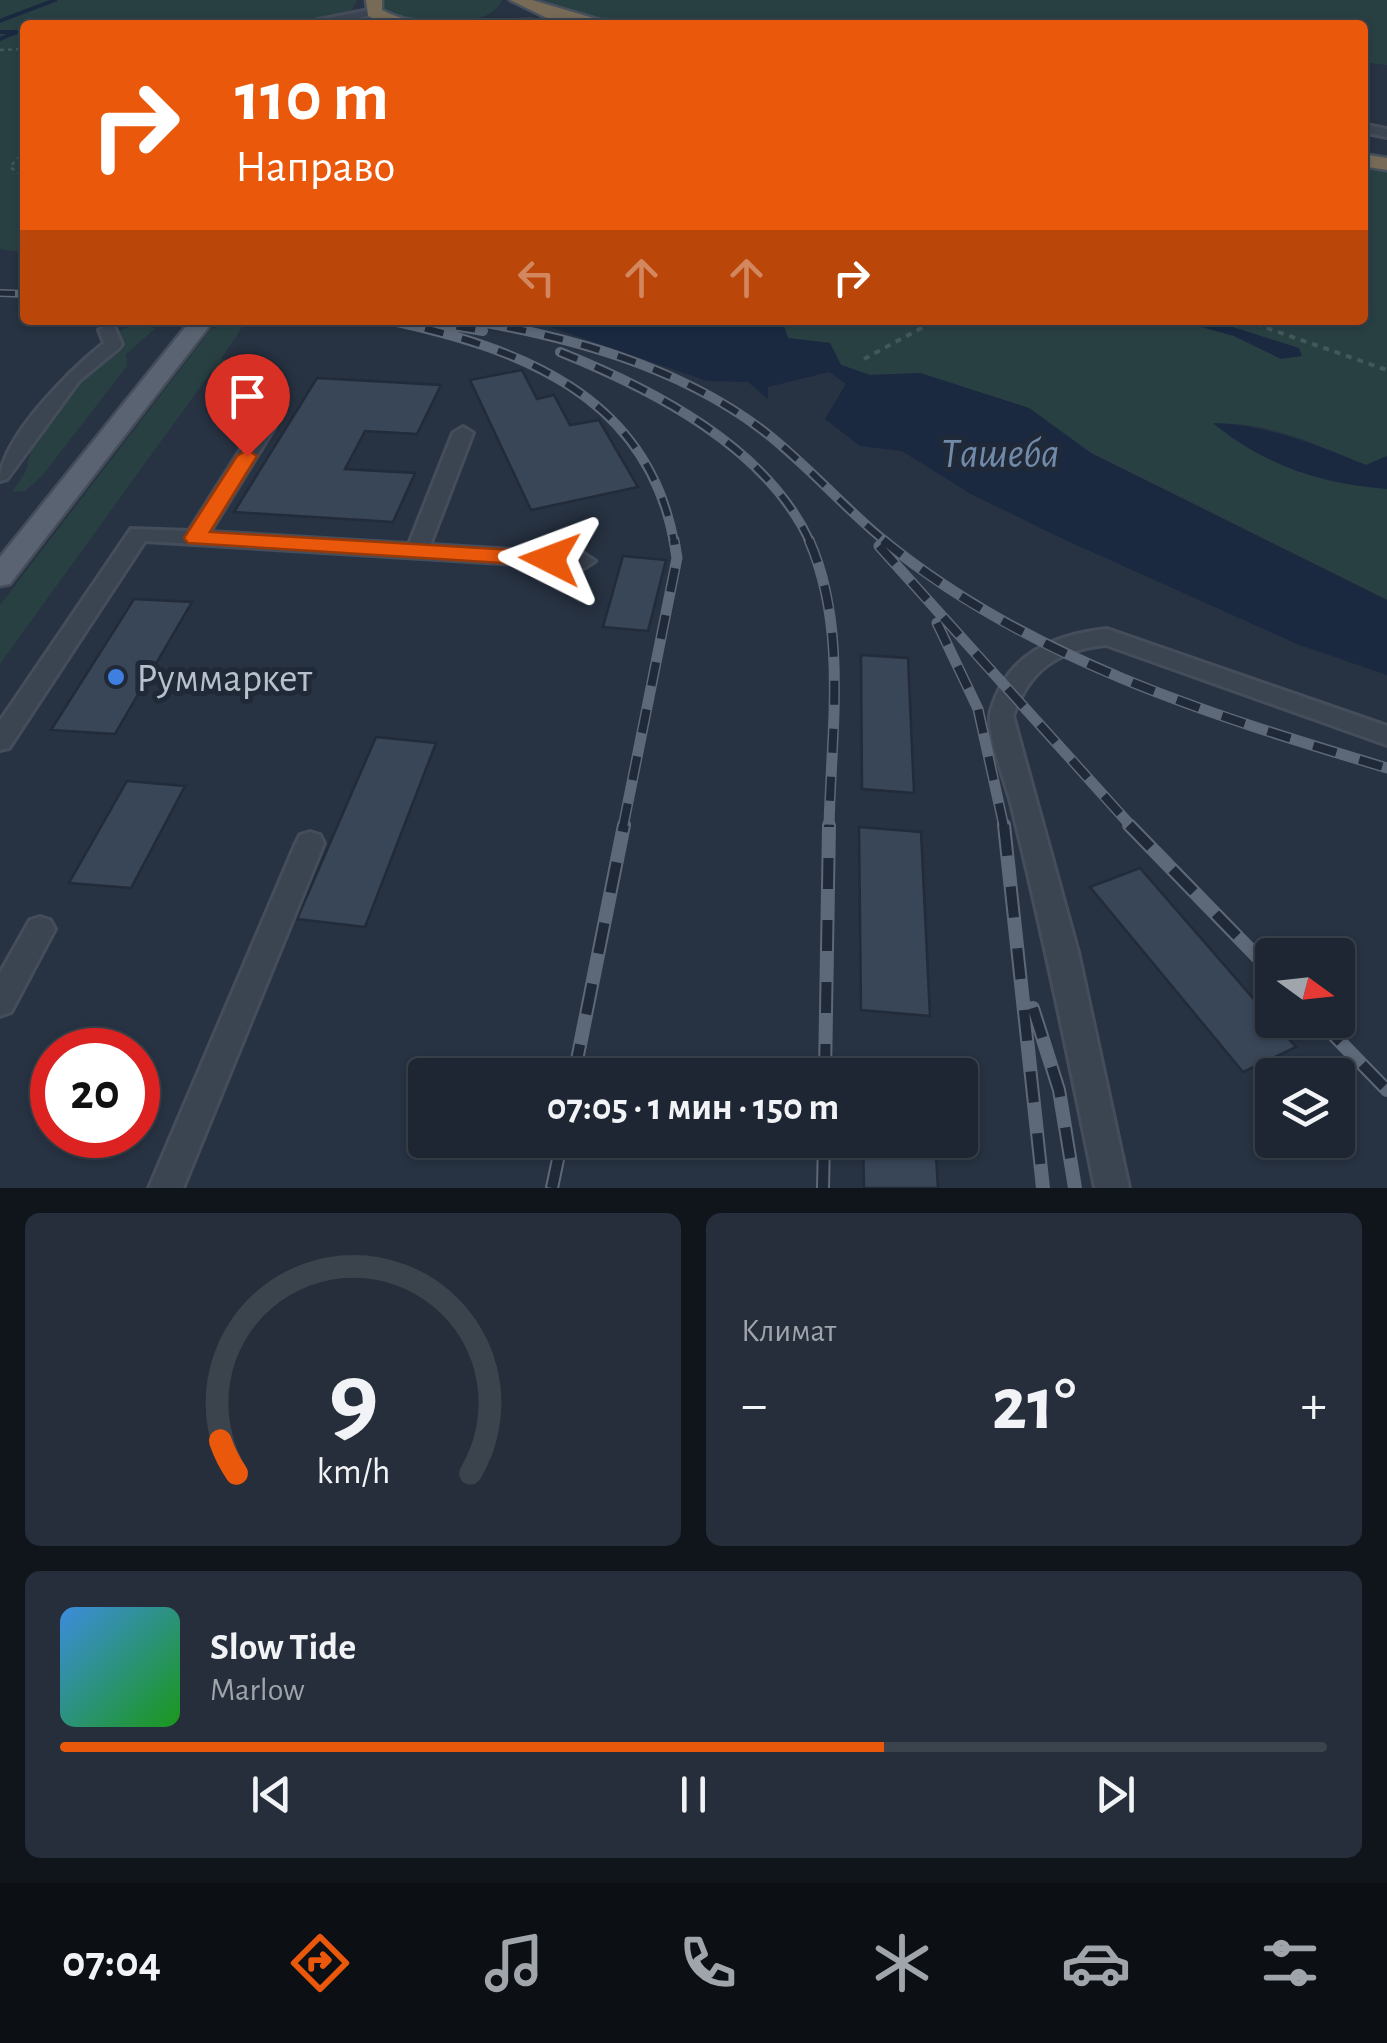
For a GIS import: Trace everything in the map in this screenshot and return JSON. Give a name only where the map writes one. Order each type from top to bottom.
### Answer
[{"type":"highway","points":[[473,20],[503,12],[515,0],[547,13],[583,20]]},
{"type":"highway","points":[[380,10],[414,20]]},
{"type":"main road","points":[[0,576],[199,325]]},
{"type":"street","points":[[326,20],[380,10]]},
{"type":"street","points":[[0,474],[74,376],[112,344],[108,330]]},
{"type":"street","points":[[195,538],[264,428]]},
{"type":"street","points":[[417,551],[463,433]]},
{"type":"street","points":[[0,740],[139,534],[584,561]]},
{"type":"street","points":[[1112,1188],[1062,952],[1002,716],[1010,688],[1047,650],[1070,640],[1107,638],[1387,736]]},
{"type":"street","points":[[166,1188],[310,843]]},
{"type":"street","points":[[0,1002],[40,929]]},
{"type":"path","points":[[20,156],[10,167],[20,174]]},
{"type":"path","points":[[864,359],[927,325]]},
{"type":"path","points":[[1258,325],[1387,370]]},
{"type":"green space","points":[[0,0],[357,0],[351,12],[330,20],[20,20],[20,252],[0,249]]},
{"type":"green space","points":[[385,0],[502,0],[494,11],[469,20],[410,19],[382,12]]},
{"type":"green space","points":[[535,0],[1387,0],[1387,65],[1368,63],[1368,20],[598,19]]},
{"type":"green space","points":[[1368,166],[1387,169],[1387,456],[1366,465],[1272,430],[1214,424],[1296,471],[1387,489],[1387,600],[1091,453],[1029,408],[920,373],[870,375],[841,365],[830,343],[788,338],[784,325],[1195,325],[1234,336],[1281,359],[1298,348],[1226,325],[1368,325]]},
{"type":"green space","points":[[136,325],[156,328],[126,354],[127,366],[42,476],[25,491],[12,492],[26,471],[35,433],[69,388],[90,375],[122,329]]},
{"type":"green space","points":[[244,325],[221,359],[246,361],[238,373],[211,372],[0,664],[0,605],[211,329]]},
{"type":"water","name":"Ташеба","points":[[545,325],[784,325],[788,338],[830,343],[841,365],[870,375],[920,373],[1029,408],[1091,453],[1387,600],[1387,675],[1297,644],[1061,538],[971,494],[902,451],[860,446],[825,419],[846,384],[829,372],[768,387],[768,399],[748,382],[707,381]]},
{"type":"water","points":[[1195,325],[1226,325],[1299,348],[1302,356],[1281,359],[1234,336]]},
{"type":"water","points":[[1213,423],[1272,432],[1366,465],[1387,456],[1387,489],[1294,470],[1252,450]]},
{"type":"building","points":[[522,370],[537,399],[554,395],[570,425],[599,420],[638,487],[531,510],[470,380]]},
{"type":"building","points":[[317,378],[441,385],[417,434],[365,431],[345,469],[415,473],[393,522],[234,512]]},
{"type":"building","points":[[623,556],[666,560],[648,631],[603,627]]},
{"type":"building","points":[[134,599],[192,602],[115,734],[51,730]]},
{"type":"building","points":[[861,655],[908,658],[914,793],[862,789]]},
{"type":"building","points":[[376,737],[436,743],[365,927],[297,919]]},
{"type":"building","points":[[127,781],[185,786],[131,888],[69,883]]},
{"type":"building","points":[[859,827],[921,832],[930,1016],[861,1010]]},
{"type":"building","points":[[1140,868],[1255,1000],[1255,1038],[1288,1038],[1296,1047],[1273,1058],[1255,1058],[1255,1066],[1243,1072],[1090,887]]},
{"type":"building","points":[[863,1158],[936,1158],[938,1188],[864,1188]]},
{"type":"waterway","points":[[0,21],[55,0]]},
{"type":"waterway","points":[[0,32],[17,32],[0,39]]},
{"type":"railway","points":[[0,293],[20,294]]},
{"type":"railway","points":[[408,325],[485,346],[529,364],[570,386],[606,415],[636,449],[659,491],[674,542]]},
{"type":"railway","points":[[448,325],[483,331]]},
{"type":"railway","points":[[494,325],[585,346],[695,388],[778,442],[886,542]]},
{"type":"railway","points":[[560,352],[632,384],[703,425],[766,477],[791,508],[809,541]]},
{"type":"railway","points":[[623,827],[677,558],[674,540]]},
{"type":"railway","points":[[883,540],[940,582],[1060,651],[1188,704],[1387,768]]},
{"type":"railway","points":[[809,541],[829,609],[833,645],[829,827]]},
{"type":"railway","points":[[879,546],[1132,827]]},
{"type":"railway","points":[[937,623],[978,709],[1004,827]]},
{"type":"railway","points":[[577,1058],[624,825]]},
{"type":"railway","points":[[825,1058],[829,825]]},
{"type":"railway","points":[[1004,825],[1043,1188]]},
{"type":"railway","points":[[1129,825],[1255,955]]},
{"type":"railway","points":[[1033,1008],[1059,1090],[1075,1188]]},
{"type":"railway","points":[[1336,1038],[1387,1090]]},
{"type":"railway","points":[[552,1188],[558,1158]]},
{"type":"railway","points":[[823,1188],[824,1158]]},
{"type":"place","name":"Руммаркет","points":[[116,677]]},
{"type":"route","points":[[247,456],[195,538],[550,559]]}]
